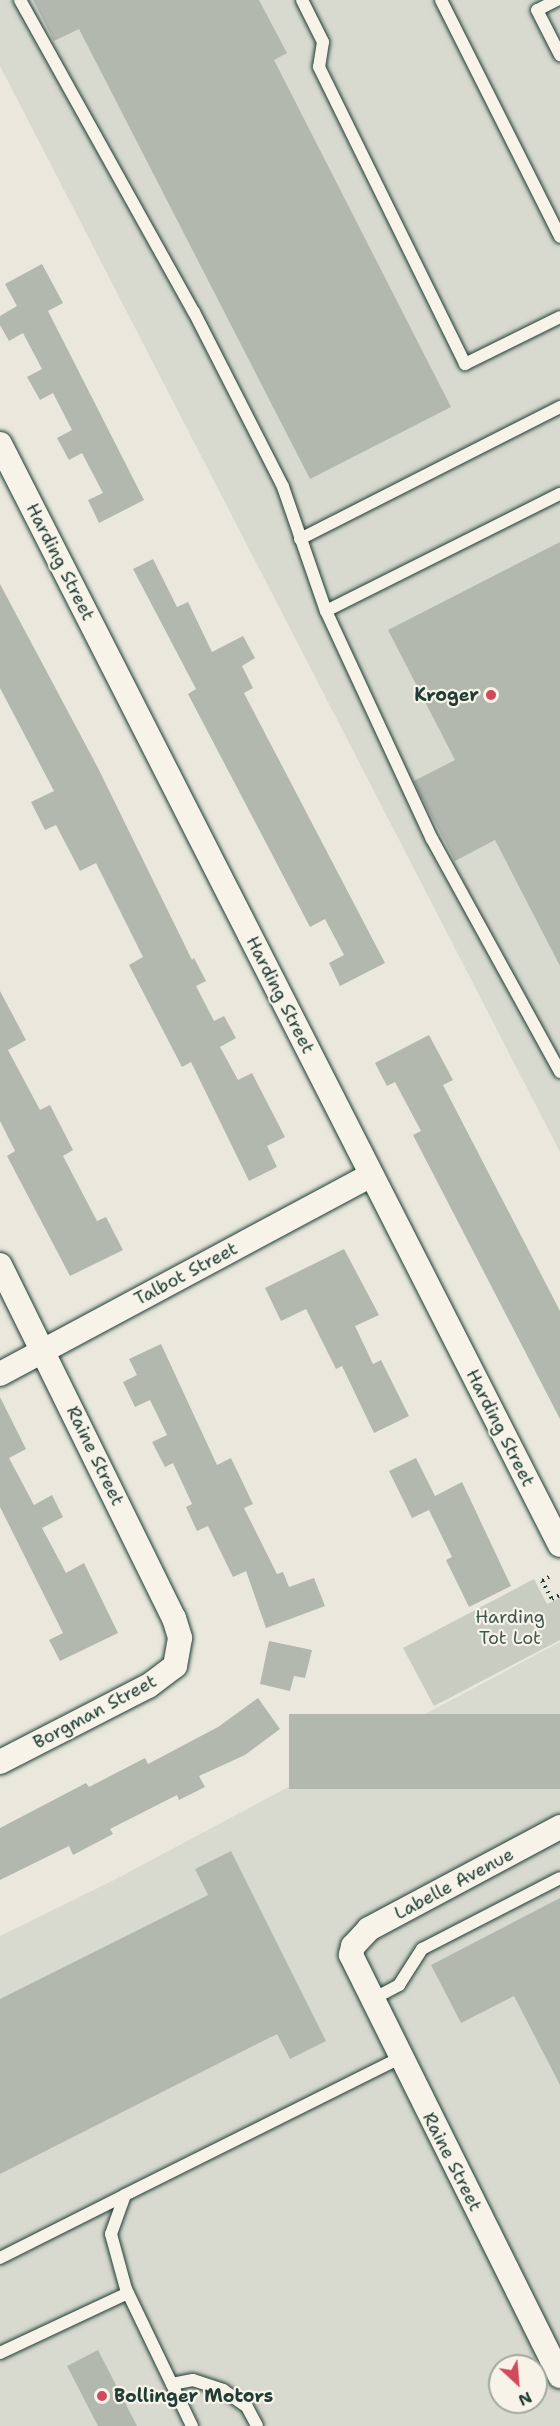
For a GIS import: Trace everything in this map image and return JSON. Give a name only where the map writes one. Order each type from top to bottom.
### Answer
[{"type":"street","name":"Harding Street","points":[[0,444],[560,1545]]},
{"type":"street","name":"Talbot Street","points":[[0,1374],[371,1175]]},
{"type":"street","name":"Raine Street","points":[[0,1265],[174,1618],[180,1638],[177,1651]]},
{"type":"street","name":"Borgman Street","points":[[0,1762],[148,1686],[175,1666],[177,1651]]},
{"type":"street","name":"Labelle Avenue","points":[[353,1946],[369,1929],[560,1827]]},
{"type":"street","name":"Raine Street","points":[[353,1946],[353,1964],[560,2376]]},
{"type":"lane","points":[[20,0],[199,322],[284,487],[300,539],[327,611],[432,839],[560,1072]]},
{"type":"lane","points":[[302,0],[323,42],[319,67],[465,364],[560,317]]},
{"type":"lane","points":[[441,0],[560,237]]},
{"type":"lane","points":[[556,0],[535,5],[560,55]]},
{"type":"lane","points":[[300,539],[560,407]]},
{"type":"lane","points":[[327,611],[560,494]]},
{"type":"lane","points":[[371,2000],[399,1985],[422,1949],[560,1878]]},
{"type":"lane","points":[[0,2258],[400,2058]]},
{"type":"lane","points":[[125,2195],[111,2234],[128,2293],[192,2426]]},
{"type":"lane","points":[[0,2354],[128,2293]]},
{"type":"lane","points":[[172,2384],[193,2380],[223,2390],[247,2407],[257,2426]]},
{"type":"path","points":[[549,1577],[543,1581],[552,1599],[560,1595]]},
{"type":"shaded area","points":[[0,0],[560,0],[560,1152],[0,66]]},
{"type":"shaded area","points":[[560,1642],[560,2426],[0,2426],[0,1936],[114,1880]]},
{"type":"green space","name":"Harding Tot Lot","points":[[534,1579],[547,1604],[560,1598],[560,1640],[434,1706],[403,1648]]},
{"type":"building","points":[[33,0],[259,0],[287,53],[274,60],[451,407],[310,479],[79,29],[54,41]]},
{"type":"building","points":[[42,264],[63,303],[48,311],[144,500],[99,523],[88,500],[103,493],[82,453],[69,460],[57,438],[72,430],[53,393],[40,400],[27,377],[42,369],[23,333],[9,341],[0,325],[0,316],[17,306],[5,284]]},
{"type":"building","name":"Kroger","points":[[560,542],[560,966],[495,840],[455,861],[420,794],[414,781],[455,760],[388,630]]},
{"type":"building","points":[[153,559],[177,607],[188,602],[212,652],[243,636],[255,658],[242,666],[253,688],[244,693],[385,963],[340,986],[329,963],[344,955],[325,919],[310,927],[188,694],[196,689],[133,569]]},
{"type":"building","points":[[0,584],[98,768],[192,960],[194,958],[206,981],[196,986],[214,1021],[224,1016],[236,1038],[220,1047],[238,1080],[252,1073],[285,1137],[267,1146],[277,1167],[249,1181],[191,1062],[182,1067],[129,965],[143,957],[96,863],[80,871],[56,825],[45,830],[31,802],[54,791],[0,688]]},
{"type":"building","points":[[0,991],[26,1040],[8,1050],[40,1110],[50,1105],[73,1150],[63,1156],[97,1221],[106,1217],[123,1250],[70,1276],[7,1156],[15,1151],[0,1121]]},
{"type":"building","points":[[429,1035],[453,1080],[443,1085],[560,1311],[560,1419],[413,1135],[421,1131],[395,1082],[387,1086],[375,1063]]},
{"type":"building","points":[[344,1249],[379,1315],[355,1326],[373,1364],[381,1360],[409,1416],[374,1433],[342,1366],[336,1369],[306,1309],[281,1321],[265,1288]]},
{"type":"building","points":[[161,1344],[217,1465],[231,1458],[253,1504],[244,1508],[277,1574],[283,1572],[289,1587],[314,1578],[325,1606],[266,1628],[246,1571],[233,1577],[208,1526],[197,1531],[186,1507],[192,1504],[173,1463],[165,1467],[152,1442],[167,1435],[150,1400],[135,1407],[123,1382],[137,1375],[129,1359]]},
{"type":"building","points":[[0,1397],[26,1449],[9,1458],[34,1505],[52,1495],[63,1517],[42,1528],[66,1573],[84,1563],[118,1633],[60,1661],[49,1640],[63,1633],[0,1507]]},
{"type":"building","points":[[416,1458],[435,1496],[462,1482],[511,1586],[469,1607],[446,1560],[452,1557],[429,1510],[412,1518],[389,1471]]},
{"type":"building","points":[[269,1641],[312,1650],[305,1678],[294,1676],[290,1691],[260,1684]]},
{"type":"building","points":[[258,1698],[280,1729],[245,1755],[199,1776],[205,1787],[179,1800],[177,1795],[110,1829],[113,1834],[73,1855],[69,1846],[0,1880],[0,1828],[86,1783],[89,1787],[145,1758],[148,1764],[218,1727]]},
{"type":"building","points":[[289,1714],[560,1714],[560,1789],[289,1789]]},
{"type":"building","points":[[231,1851],[326,2041],[290,2059],[277,2034],[0,2174],[0,1999],[208,1895],[195,1869]]},
{"type":"building","points":[[560,1898],[560,2085],[514,1996],[461,2023],[431,1965]]},
{"type":"building","name":"Bollinger Motors","points":[[98,2350],[137,2426],[98,2426],[67,2366]]},
{"type":"place","name":"Kroger","points":[[491,695]]},
{"type":"place","name":"Bollinger Motors","points":[[102,2396]]}]
